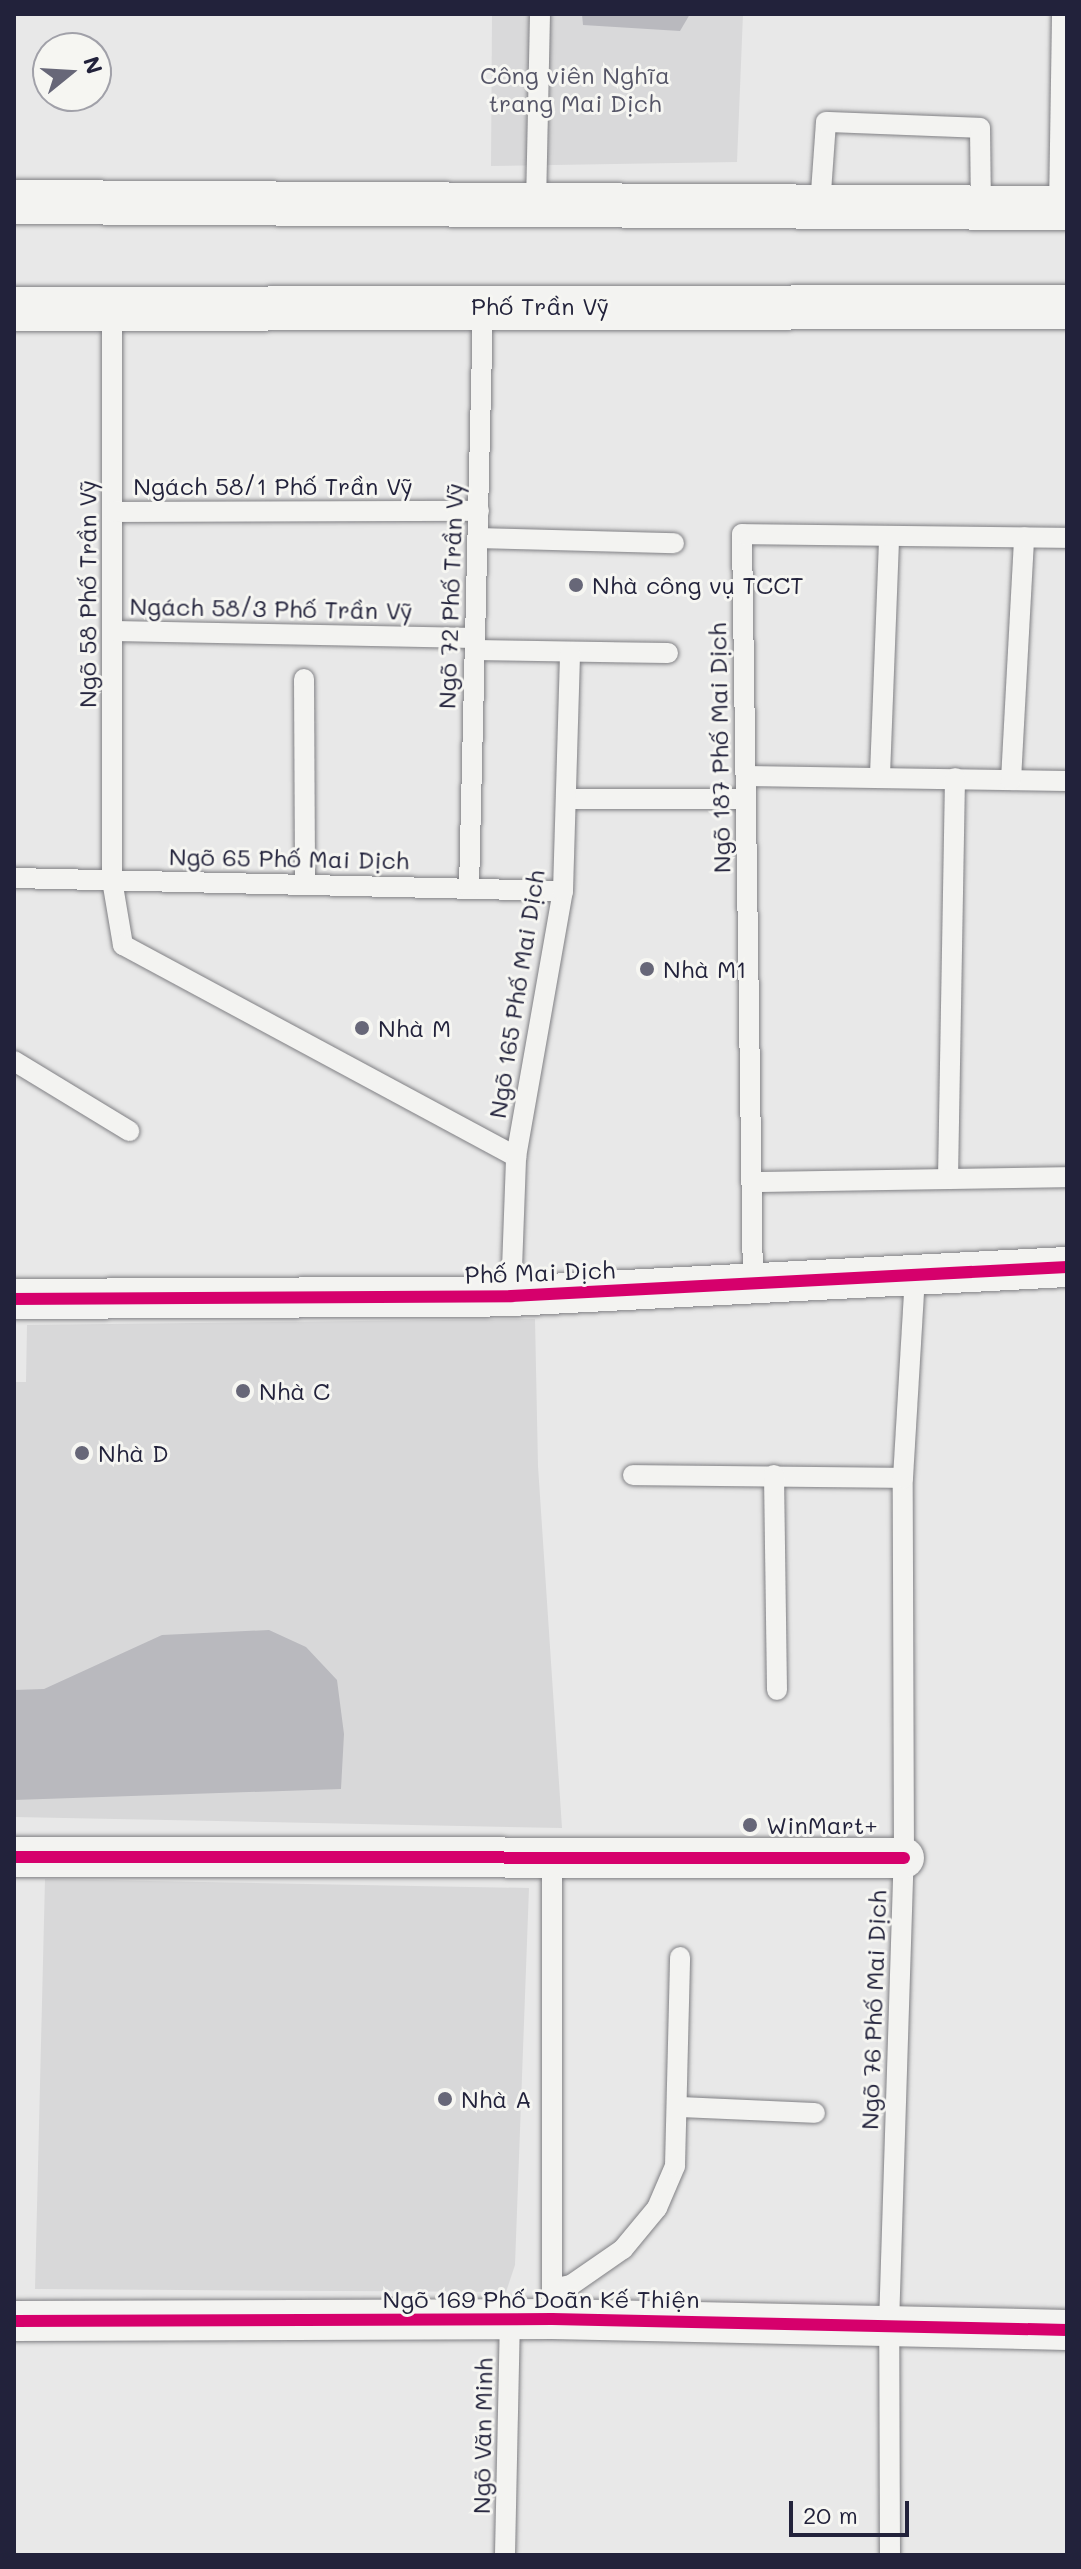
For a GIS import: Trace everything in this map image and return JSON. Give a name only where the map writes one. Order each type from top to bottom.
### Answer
[{"type":"main road","points":[[14,202],[1063,208]]},
{"type":"main road","name":"Phố Trần Vỹ","points":[[14,309],[483,305],[1067,307]]},
{"type":"street","name":"Phố Mai Dịch","points":[[14,1299],[511,1296],[753,1286],[1067,1267]]},
{"type":"street","points":[[14,1857],[904,1858]]},
{"type":"street","name":"Ngõ 169 Phố Doãn Kế Thiện","points":[[14,2321],[510,2319],[552,2304],[889,2325],[1067,2330]]},
{"type":"lane","points":[[536,205],[540,14]]},
{"type":"lane","points":[[1062,14],[1063,208]]},
{"type":"lane","points":[[820,206],[826,122],[980,128],[981,207]]},
{"type":"lane","name":"Ngõ 72 Phố Trần Vỹ","points":[[469,888],[483,305]]},
{"type":"lane","name":"Ngõ 58 Phố Trần Vỹ","points":[[112,309],[112,880],[123,945],[516,1157]]},
{"type":"lane","name":"Ngách 58/1 Phố Trần Vỹ","points":[[114,512],[479,511]]},
{"type":"lane","name":"Ngõ 187 Phố Mai Dịch","points":[[753,1286],[754,1182],[742,534],[1067,538]]},
{"type":"lane","points":[[880,775],[889,536]]},
{"type":"lane","points":[[1011,780],[1024,537]]},
{"type":"lane","points":[[478,538],[674,543]]},
{"type":"lane","name":"Ngách 58/3 Phố Trần Vỹ","points":[[114,631],[475,644],[570,652],[668,653]]},
{"type":"lane","name":"Ngõ 165 Phố Mai Dịch","points":[[511,1296],[516,1157],[563,891],[570,652]]},
{"type":"lane","points":[[304,679],[305,885]]},
{"type":"lane","points":[[746,776],[880,775],[1067,781]]},
{"type":"lane","points":[[948,1179],[955,778]]},
{"type":"lane","points":[[567,799],[746,799]]},
{"type":"lane","name":"Ngõ 65 Phố Mai Dịch","points":[[14,878],[563,891]]},
{"type":"lane","points":[[14,1061],[129,1131]]},
{"type":"lane","points":[[754,1182],[1067,1177]]},
{"type":"lane","name":"Ngõ 76 Phố Mai Dịch","points":[[890,2555],[889,2325],[904,1858],[903,1478],[915,1275]]},
{"type":"lane","points":[[633,1475],[903,1478]]},
{"type":"lane","points":[[774,1475],[777,1690]]},
{"type":"lane","points":[[552,1856],[552,2304]]},
{"type":"lane","points":[[552,2304],[571,2285],[623,2249],[657,2208],[675,2166],[679,2107],[680,1957]]},
{"type":"lane","points":[[679,2107],[815,2113]]},
{"type":"lane","name":"Ngõ Văn Minh","points":[[505,2555],[510,2319]]},
{"type":"shaded area","points":[[582,14],[690,14],[680,31],[583,25]]},
{"type":"shaded area","points":[[535,1319],[538,1466],[562,1828],[14,1817],[14,1382],[26,1382],[27,1325]]},
{"type":"shaded area","points":[[269,1630],[306,1647],[337,1680],[344,1734],[341,1789],[14,1800],[14,1690],[44,1689],[162,1635]]},
{"type":"shaded area","points":[[45,1879],[529,1888],[515,2265],[506,2292],[35,2289]]},
{"type":"green space","name":"Công viên Nghĩa trang Mai Dịch","points":[[492,14],[743,14],[737,162],[491,166]]},
{"type":"cycle path","points":[[14,1299],[511,1296],[1067,1267]]},
{"type":"cycle path","points":[[14,1857],[904,1858]]},
{"type":"cycle path","points":[[14,2321],[552,2319],[1067,2330]]},
{"type":"place","name":"Nhà công vụ TCCT","points":[[576,585]]},
{"type":"place","name":"Nhà M1","points":[[647,969]]},
{"type":"place","name":"Nhà M","points":[[362,1028]]},
{"type":"place","name":"Nhà C","points":[[243,1391]]},
{"type":"place","name":"Nhà D","points":[[82,1453]]},
{"type":"place","name":"WinMart+","points":[[750,1825]]},
{"type":"place","name":"Nhà A","points":[[445,2099]]}]
